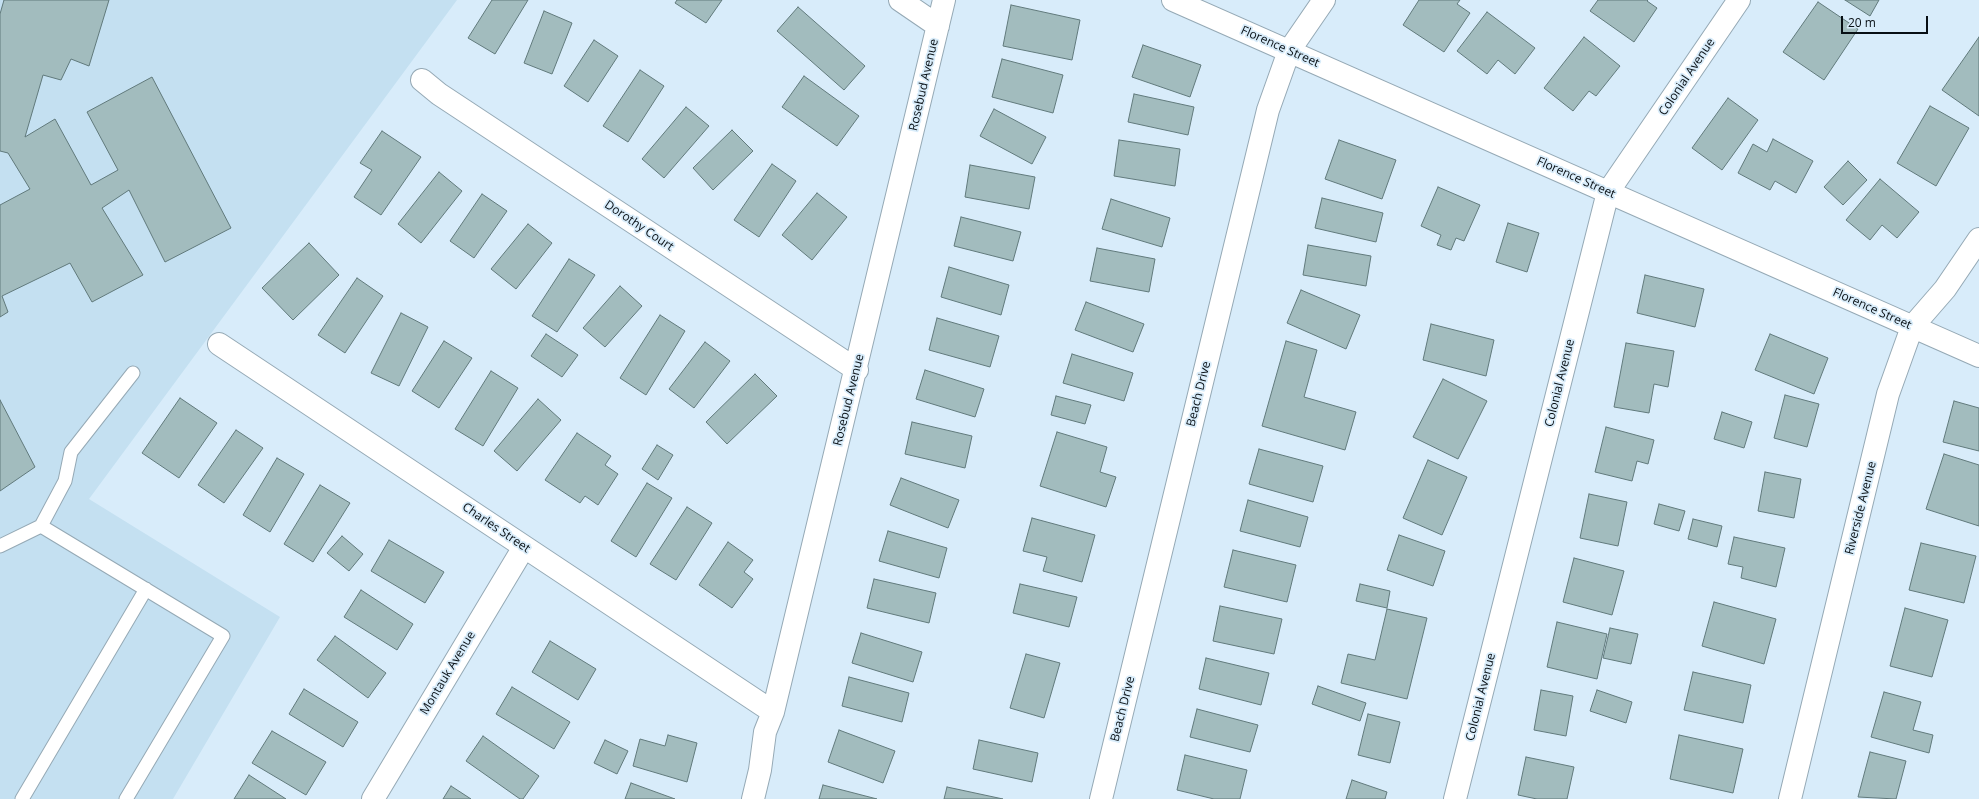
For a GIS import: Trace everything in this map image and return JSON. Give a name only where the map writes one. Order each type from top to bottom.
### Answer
[{"type":"street","points":[[900,0],[938,26]]},
{"type":"street","name":"Rosebud Avenue","points":[[752,799],[760,770],[765,732],[773,712],[944,0]]},
{"type":"street","name":"Florence Street","points":[[1173,0],[1979,356]]},
{"type":"street","name":"Beach Drive","points":[[1101,799],[1268,110],[1289,51],[1324,0]]},
{"type":"street","name":"Colonial Avenue","points":[[1455,799],[1608,192],[1739,0]]},
{"type":"street","name":"Dorothy Court","points":[[422,80],[439,94],[856,370]]},
{"type":"street","name":"Riverside Avenue","points":[[1790,799],[1888,394],[1912,327],[1945,289],[1979,239]]},
{"type":"street","name":"Charles Street","points":[[219,344],[773,712]]},
{"type":"street","name":"Montauk Avenue","points":[[373,799],[524,547]]},
{"type":"lane","points":[[0,546],[41,526],[66,481],[71,452],[133,372]]},
{"type":"lane","points":[[41,526],[223,636],[126,799]]},
{"type":"lane","points":[[22,799],[146,589]]},
{"type":"shaded area","points":[[0,0],[457,0],[89,499],[280,617],[173,799],[0,799]]},
{"type":"building","points":[[4,0],[109,0],[89,66],[71,59],[61,80],[43,75],[25,137],[55,119],[91,185],[118,170],[87,112],[152,77],[231,228],[165,262],[129,190],[102,208],[143,275],[92,302],[70,263],[2,296],[8,312],[0,317],[0,205],[30,189],[8,153],[0,151],[0,14]]},
{"type":"building","points":[[492,0],[528,0],[495,54],[468,38]]},
{"type":"building","points":[[677,0],[722,0],[706,23],[675,3]]},
{"type":"building","points":[[1419,0],[1460,0],[1457,4],[1470,13],[1444,52],[1403,25]]},
{"type":"building","points":[[1598,0],[1648,0],[1647,1],[1657,8],[1634,42],[1590,11]]},
{"type":"building","points":[[1845,0],[1879,0],[1870,16]]},
{"type":"building","points":[[1818,2],[1858,29],[1824,80],[1783,52]]},
{"type":"building","points":[[1011,5],[1080,20],[1072,60],[1003,46]]},
{"type":"building","points":[[798,7],[865,66],[844,90],[777,31]]},
{"type":"building","points":[[544,11],[572,23],[552,74],[524,63]]},
{"type":"building","points":[[1487,12],[1535,48],[1515,74],[1498,60],[1487,74],[1457,51]]},
{"type":"building","points":[[1584,37],[1620,66],[1596,96],[1589,91],[1573,111],[1544,88]]},
{"type":"building","points":[[1979,37],[1979,116],[1942,90]]},
{"type":"building","points":[[594,40],[618,56],[588,102],[564,86]]},
{"type":"building","points":[[1143,45],[1201,65],[1190,97],[1132,77]]},
{"type":"building","points":[[1002,59],[1063,75],[1053,113],[992,97]]},
{"type":"building","points":[[640,70],[664,86],[628,142],[603,126]]},
{"type":"building","points":[[804,76],[859,116],[837,146],[782,107]]},
{"type":"building","points":[[1134,94],[1194,107],[1188,135],[1128,122]]},
{"type":"building","points":[[1728,98],[1758,120],[1722,170],[1692,148]]},
{"type":"building","points":[[1930,106],[1969,128],[1936,186],[1897,163]]},
{"type":"building","points":[[686,107],[709,126],[664,178],[642,159]]},
{"type":"building","points":[[994,109],[1046,137],[1032,164],[980,136]]},
{"type":"building","points":[[732,130],[753,151],[713,190],[693,168]]},
{"type":"building","points":[[382,131],[421,157],[381,215],[354,197],[372,170],[360,163]]},
{"type":"building","points":[[1773,139],[1813,161],[1796,193],[1775,181],[1770,190],[1738,173],[1753,144],[1767,152]]},
{"type":"building","points":[[1119,140],[1180,149],[1175,186],[1114,176]]},
{"type":"building","points":[[1339,140],[1396,160],[1382,199],[1325,179]]},
{"type":"building","points":[[1848,161],[1867,180],[1843,205],[1824,187]]},
{"type":"building","points":[[772,164],[796,181],[759,237],[734,220]]},
{"type":"building","points":[[970,165],[1035,177],[1029,209],[965,197]]},
{"type":"building","points":[[439,172],[462,191],[421,243],[398,224]]},
{"type":"building","points":[[1880,179],[1919,212],[1897,238],[1882,225],[1870,240],[1846,220]]},
{"type":"building","points":[[1438,187],[1480,205],[1464,241],[1456,238],[1451,250],[1437,245],[1441,235],[1421,226]]},
{"type":"building","points":[[817,193],[847,217],[812,260],[782,235]]},
{"type":"building","points":[[482,194],[507,211],[474,258],[450,241]]},
{"type":"building","points":[[1322,198],[1383,213],[1376,242],[1315,228]]},
{"type":"building","points":[[1111,199],[1170,218],[1162,247],[1102,229]]},
{"type":"building","points":[[961,217],[1021,232],[1013,261],[954,246]]},
{"type":"building","points":[[1508,223],[1539,233],[1527,272],[1496,262]]},
{"type":"building","points":[[528,224],[552,243],[516,289],[491,269]]},
{"type":"building","points":[[309,243],[339,275],[293,320],[262,288]]},
{"type":"building","points":[[1308,245],[1371,256],[1366,286],[1303,275]]},
{"type":"building","points":[[1097,248],[1155,259],[1149,292],[1090,281]]},
{"type":"building","points":[[569,259],[595,275],[557,332],[532,316]]},
{"type":"building","points":[[949,267],[1009,285],[1001,315],[941,297]]},
{"type":"building","points":[[1645,275],[1704,289],[1695,327],[1637,313]]},
{"type":"building","points":[[357,278],[383,296],[345,353],[318,335]]},
{"type":"building","points":[[620,286],[642,306],[605,347],[583,328]]},
{"type":"building","points":[[1301,290],[1360,315],[1346,349],[1287,323]]},
{"type":"building","points":[[1086,302],[1144,324],[1133,352],[1075,330]]},
{"type":"building","points":[[401,313],[428,327],[399,386],[371,373]]},
{"type":"building","points":[[660,315],[685,331],[646,395],[620,378]]},
{"type":"building","points":[[937,318],[999,336],[990,367],[929,350]]},
{"type":"building","points":[[1431,324],[1494,340],[1486,376],[1423,360]]},
{"type":"building","points":[[546,334],[578,355],[562,377],[531,356]]},
{"type":"building","points":[[1770,334],[1828,358],[1814,394],[1755,370]]},
{"type":"building","points":[[444,341],[472,358],[439,408],[412,391]]},
{"type":"building","points":[[1286,341],[1317,350],[1304,397],[1356,412],[1345,450],[1262,426]]},
{"type":"building","points":[[705,342],[730,361],[694,408],[669,389]]},
{"type":"building","points":[[1626,343],[1674,351],[1668,387],[1654,384],[1649,413],[1614,407]]},
{"type":"building","points":[[1072,354],[1133,373],[1124,401],[1063,383]]},
{"type":"building","points":[[925,370],[984,389],[975,417],[916,399]]},
{"type":"building","points":[[491,371],[518,388],[483,446],[455,429]]},
{"type":"building","points":[[755,374],[777,396],[727,444],[706,422]]},
{"type":"building","points":[[1443,379],[1487,401],[1458,459],[1413,437]]},
{"type":"building","points":[[1785,395],[1819,404],[1807,447],[1774,438]]},
{"type":"building","points":[[1056,396],[1091,405],[1085,424],[1051,415]]},
{"type":"building","points":[[180,398],[217,423],[179,478],[142,453]]},
{"type":"building","points":[[538,399],[561,420],[517,471],[494,451]]},
{"type":"building","points":[[0,400],[35,467],[0,491]]},
{"type":"building","points":[[1954,401],[1979,408],[1979,451],[1943,442]]},
{"type":"building","points":[[1722,412],[1752,422],[1744,448],[1714,439]]},
{"type":"building","points":[[912,422],[972,436],[965,468],[905,454]]},
{"type":"building","points":[[1606,427],[1654,440],[1648,464],[1637,461],[1632,481],[1595,472]]},
{"type":"building","points":[[236,430],[263,448],[224,503],[198,485]]},
{"type":"building","points":[[1057,432],[1107,447],[1100,472],[1116,477],[1106,507],[1040,486]]},
{"type":"building","points":[[577,433],[611,456],[605,465],[618,474],[598,505],[585,496],[580,503],[545,480]]},
{"type":"building","points":[[657,445],[673,455],[658,480],[642,469]]},
{"type":"building","points":[[1259,449],[1323,466],[1313,502],[1249,484]]},
{"type":"building","points":[[1944,454],[1979,465],[1979,526],[1926,509]]},
{"type":"building","points":[[277,458],[304,474],[270,532],[243,515]]},
{"type":"building","points":[[1428,460],[1467,477],[1442,535],[1403,518]]},
{"type":"building","points":[[1765,472],[1801,479],[1794,518],[1758,511]]},
{"type":"building","points":[[901,478],[959,500],[948,528],[890,505]]},
{"type":"building","points":[[647,483],[672,498],[636,557],[611,541]]},
{"type":"building","points":[[320,485],[350,503],[313,562],[284,544]]},
{"type":"building","points":[[1589,494],[1627,502],[1618,546],[1580,538]]},
{"type":"building","points":[[1248,500],[1308,517],[1300,547],[1240,531]]},
{"type":"building","points":[[1659,504],[1685,511],[1679,531],[1654,524]]},
{"type":"building","points":[[687,507],[712,523],[676,580],[650,564]]},
{"type":"building","points":[[1032,518],[1095,535],[1082,582],[1043,571],[1047,557],[1023,551]]},
{"type":"building","points":[[1693,519],[1722,526],[1717,547],[1688,539]]},
{"type":"building","points":[[888,531],[947,548],[939,578],[879,561]]},
{"type":"building","points":[[1399,535],[1445,551],[1433,586],[1387,570]]},
{"type":"building","points":[[342,536],[363,554],[349,571],[327,553]]},
{"type":"building","points":[[1734,537],[1785,548],[1776,587],[1741,578],[1743,567],[1728,564]]},
{"type":"building","points":[[389,540],[444,572],[425,603],[371,571]]},
{"type":"building","points":[[728,542],[753,560],[744,572],[753,579],[732,608],[699,585]]},
{"type":"building","points":[[1921,543],[1976,556],[1964,603],[1909,590]]},
{"type":"building","points":[[1233,550],[1296,565],[1287,602],[1224,587]]},
{"type":"building","points":[[1574,558],[1624,571],[1612,615],[1563,602]]},
{"type":"building","points":[[874,579],[936,593],[929,623],[867,608]]},
{"type":"building","points":[[1020,584],[1077,597],[1069,627],[1013,613]]},
{"type":"building","points":[[1360,584],[1390,591],[1387,608],[1356,601]]},
{"type":"building","points":[[361,590],[413,624],[397,650],[344,617]]},
{"type":"building","points":[[1714,602],[1776,619],[1764,664],[1702,646]]},
{"type":"building","points":[[1220,606],[1282,619],[1274,654],[1213,641]]},
{"type":"building","points":[[1905,608],[1948,620],[1932,677],[1890,666]]},
{"type":"building","points":[[1387,609],[1427,618],[1407,699],[1341,683],[1348,654],[1375,660]]},
{"type":"building","points":[[1557,622],[1607,634],[1597,679],[1547,667]]},
{"type":"building","points":[[1610,628],[1638,634],[1631,664],[1603,658]]},
{"type":"building","points":[[861,633],[922,652],[913,682],[852,663]]},
{"type":"building","points":[[335,636],[386,673],[368,698],[317,660]]},
{"type":"building","points":[[550,641],[596,669],[578,700],[532,672]]},
{"type":"building","points":[[1026,654],[1060,663],[1044,718],[1010,708]]},
{"type":"building","points":[[1206,658],[1269,673],[1261,705],[1199,689]]},
{"type":"building","points":[[1693,672],[1751,685],[1743,723],[1684,710]]},
{"type":"building","points":[[849,677],[909,693],[902,722],[842,706]]},
{"type":"building","points":[[1318,686],[1366,703],[1360,721],[1312,704]]},
{"type":"building","points":[[512,687],[570,722],[554,749],[496,714]]},
{"type":"building","points":[[304,689],[358,722],[343,747],[289,714]]},
{"type":"building","points":[[1541,690],[1573,696],[1566,736],[1534,730]]},
{"type":"building","points":[[1597,690],[1632,702],[1626,723],[1590,711]]},
{"type":"building","points":[[1884,692],[1921,702],[1913,730],[1933,735],[1929,753],[1871,737]]},
{"type":"building","points":[[1197,709],[1258,725],[1250,752],[1190,737]]},
{"type":"building","points":[[1368,714],[1400,722],[1390,763],[1358,755]]},
{"type":"building","points":[[839,730],[895,751],[883,783],[828,762]]},
{"type":"building","points":[[272,731],[326,762],[306,795],[252,763]]},
{"type":"building","points":[[668,735],[697,743],[687,782],[633,766],[640,739],[665,746]]},
{"type":"building","points":[[1679,735],[1743,749],[1733,793],[1670,779]]},
{"type":"building","points":[[483,736],[539,776],[523,799],[520,799],[466,761]]},
{"type":"building","points":[[605,740],[628,751],[617,774],[594,763]]},
{"type":"building","points":[[979,740],[1038,753],[1032,782],[973,769]]},
{"type":"building","points":[[1870,752],[1906,761],[1896,799],[1858,797]]},
{"type":"building","points":[[1185,755],[1247,770],[1240,799],[1214,799],[1177,790]]},
{"type":"building","points":[[1526,757],[1574,767],[1567,799],[1537,799],[1518,795]]},
{"type":"building","points":[[249,775],[286,799],[234,799]]},
{"type":"building","points":[[1352,780],[1387,792],[1385,799],[1346,799]]},
{"type":"building","points":[[631,783],[675,799],[625,799]]},
{"type":"building","points":[[823,785],[877,799],[819,799]]},
{"type":"building","points":[[451,786],[471,799],[443,799]]},
{"type":"building","points":[[947,787],[1003,799],[944,799]]}]
